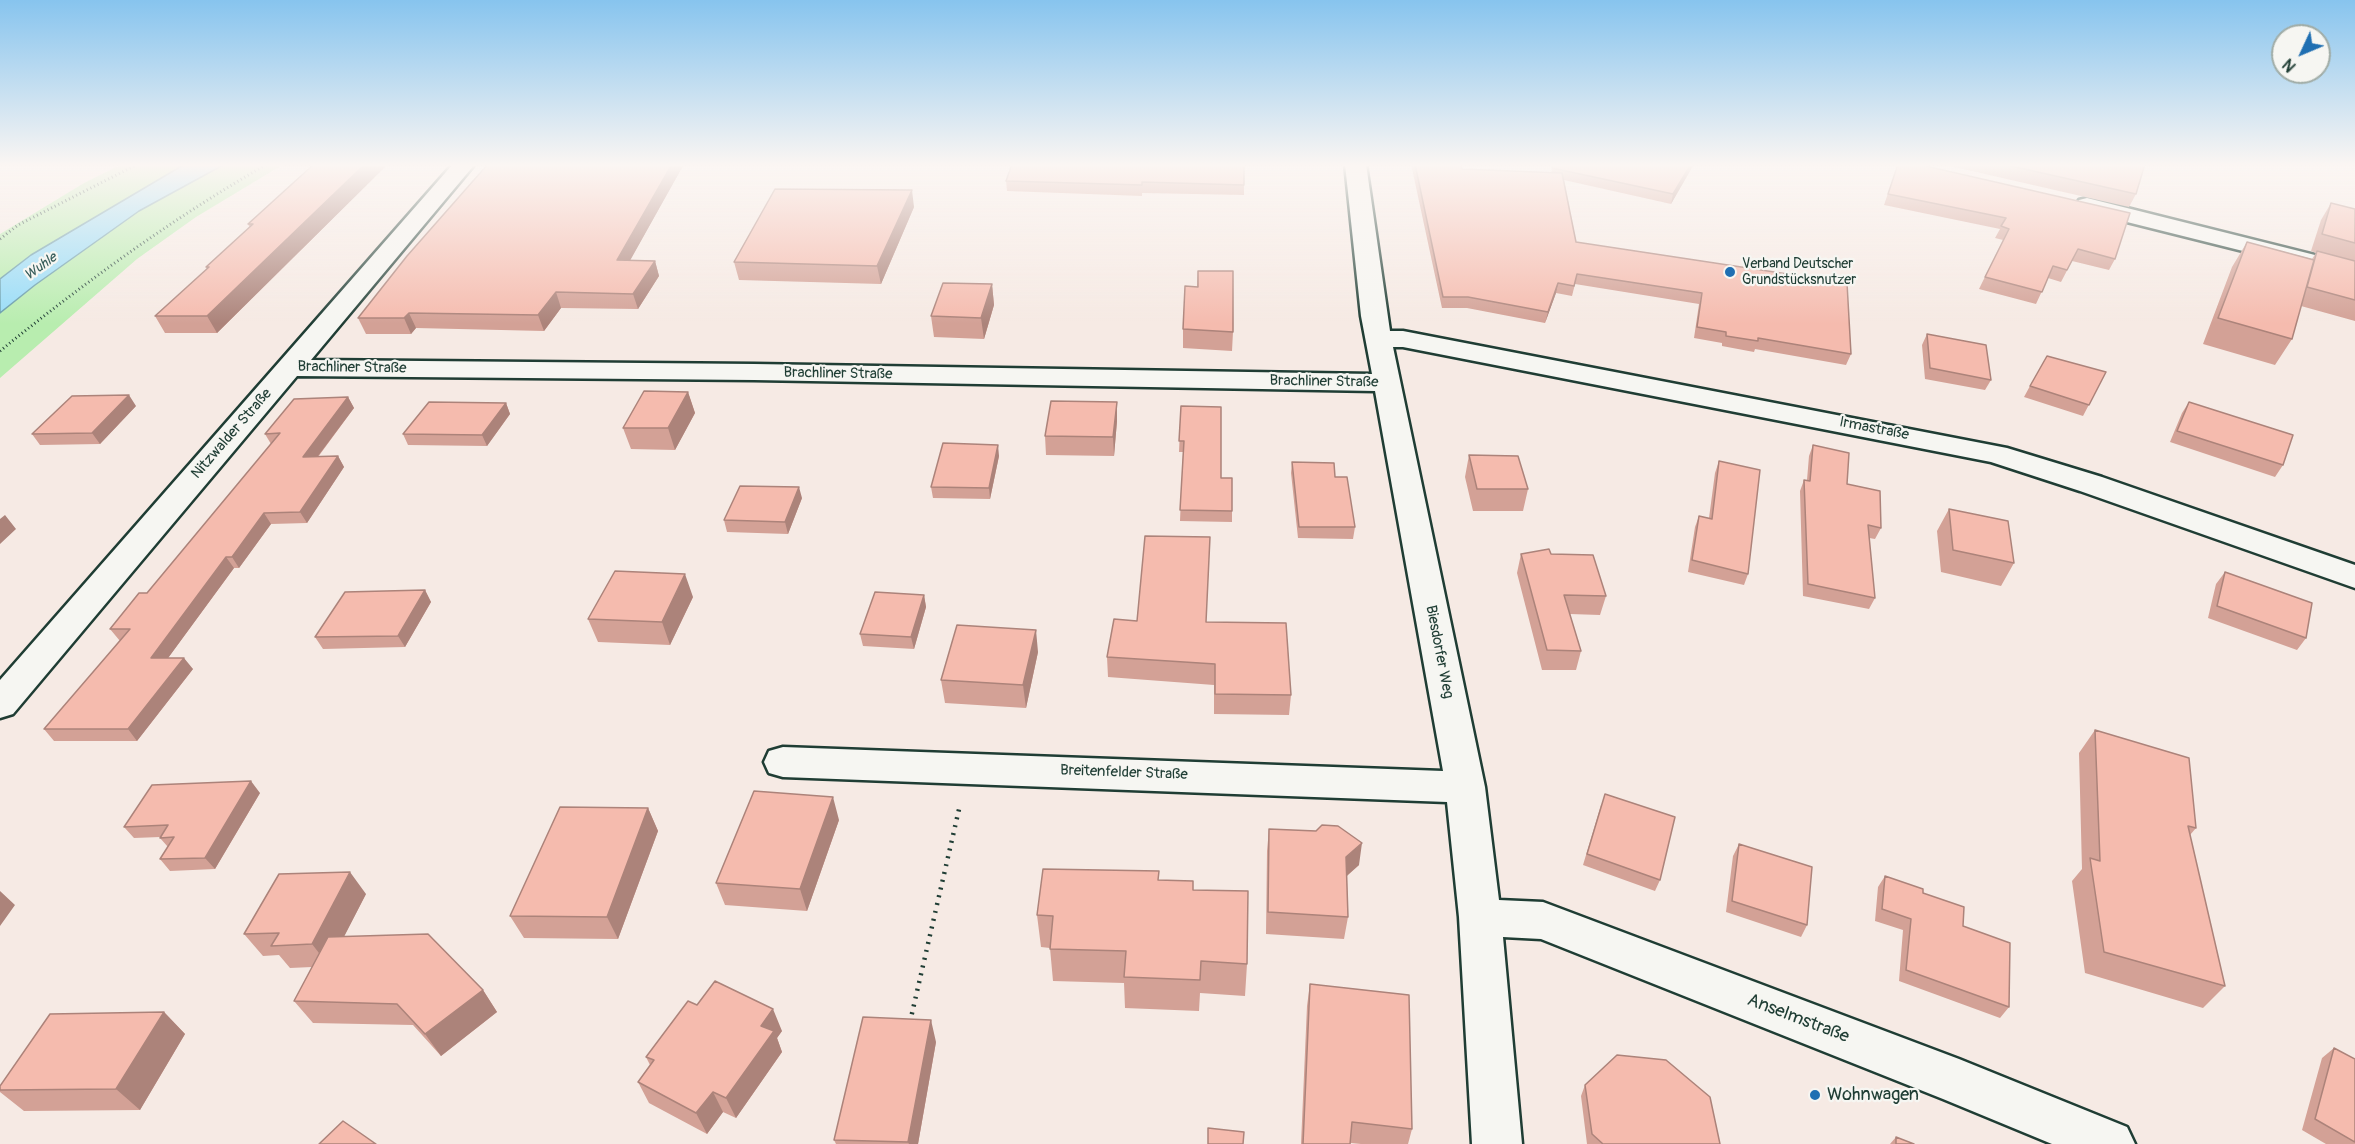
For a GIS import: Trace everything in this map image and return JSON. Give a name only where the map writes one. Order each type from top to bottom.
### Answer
[{"type":"street","name":"Nitzwalder Straße","points":[[0,704],[418,217]]},
{"type":"street","name":"Biesdorfer Weg","points":[[1362,217],[1386,383],[1465,787],[1480,917],[1497,1144]]},
{"type":"street","points":[[2135,217],[2355,272]]},
{"type":"street","name":"Irmastraße","points":[[1379,339],[1403,339],[1997,454],[2102,488],[2355,577]]},
{"type":"street","name":"Brachliner Straße","points":[[289,368],[743,372],[1386,383]]},
{"type":"street","name":"Breitenfelder Straße","points":[[783,762],[969,767],[1465,787]]},
{"type":"street","name":"Anselmstraße","points":[[1480,917],[1543,921],[1959,1082],[2110,1144]]},
{"type":"path","points":[[0,239],[18,225],[33,217]]},
{"type":"path","points":[[0,351],[125,253],[176,217]]},
{"type":"path","points":[[908,1029],[969,767]]},
{"type":"green space","points":[[27,217],[95,217],[31,255],[0,279],[0,234]]},
{"type":"green space","points":[[130,217],[195,217],[137,259],[0,378],[0,313],[35,285]]},
{"type":"water","name":"Wuhle","points":[[95,217],[130,217],[35,285],[0,313],[0,279],[31,255]]},
{"type":"building","points":[[255,217],[310,217],[207,316],[155,316],[253,224],[248,224]]},
{"type":"building","points":[[441,217],[641,217],[617,260],[655,261],[633,294],[556,292],[538,315],[409,313],[404,318],[358,318]]},
{"type":"building","points":[[759,217],[899,217],[877,266],[734,262]]},
{"type":"building","points":[[1426,217],[1571,217],[1576,242],[1847,283],[1851,354],[1758,338],[1758,341],[1726,336],[1726,332],[1697,327],[1702,293],[1577,274],[1574,286],[1558,283],[1548,312],[1468,297],[1443,297]]},
{"type":"building","points":[[2003,217],[2129,217],[2115,259],[2078,249],[2067,270],[2053,266],[2042,292],[1985,277],[2009,229],[2001,226],[2006,218]]},
{"type":"building","points":[[2327,217],[2355,217],[2355,243],[2322,234]]},
{"type":"building","points":[[2247,242],[2314,260],[2292,339],[2218,318]]},
{"type":"building","points":[[2317,251],[2355,261],[2355,300],[2307,287]]},
{"type":"building","points":[[1198,271],[1233,271],[1233,332],[1183,329],[1185,286],[1198,287]]},
{"type":"building","points":[[943,283],[992,284],[981,318],[931,316]]},
{"type":"building","points":[[1927,334],[1986,345],[1991,380],[1930,368]]},
{"type":"building","points":[[2047,356],[2106,372],[2089,405],[2030,386]]},
{"type":"building","points":[[644,391],[688,392],[668,428],[623,428]]},
{"type":"building","points":[[129,395],[92,433],[32,434],[72,396]]},
{"type":"building","points":[[348,397],[303,457],[338,456],[300,512],[264,513],[232,557],[226,557],[151,658],[184,658],[128,729],[44,729],[130,629],[110,629],[139,593],[147,593],[280,433],[265,434],[294,399]]},
{"type":"building","points":[[1051,401],[1117,402],[1113,437],[1045,436]]},
{"type":"building","points":[[429,402],[506,403],[482,435],[403,434]]},
{"type":"building","points":[[2189,402],[2293,435],[2283,465],[2177,431]]},
{"type":"building","points":[[1181,406],[1221,407],[1221,478],[1232,478],[1232,511],[1180,510],[1184,441],[1179,441]]},
{"type":"building","points":[[943,443],[998,445],[989,488],[931,487]]},
{"type":"building","points":[[1813,445],[1849,453],[1847,484],[1880,491],[1881,528],[1868,525],[1875,598],[1808,584],[1804,480],[1810,481]]},
{"type":"building","points":[[1469,455],[1518,456],[1528,489],[1477,489]]},
{"type":"building","points":[[1719,461],[1760,470],[1748,574],[1692,560],[1699,516],[1712,519]]},
{"type":"building","points":[[1292,462],[1334,463],[1335,477],[1347,477],[1355,527],[1299,527]]},
{"type":"building","points":[[740,486],[799,487],[785,522],[724,520]]},
{"type":"building","points":[[1949,509],[2008,521],[2014,563],[1953,550]]},
{"type":"building","points":[[1145,536],[1210,537],[1206,622],[1286,623],[1291,695],[1215,694],[1215,664],[1107,657],[1114,619],[1137,621]]},
{"type":"building","points":[[1549,549],[1551,554],[1593,555],[1606,596],[1564,595],[1581,651],[1547,650],[1521,554]]},
{"type":"building","points":[[615,571],[685,574],[662,622],[588,619]]},
{"type":"building","points":[[2225,572],[2312,603],[2306,638],[2217,606]]},
{"type":"building","points":[[425,590],[398,636],[315,637],[345,592]]},
{"type":"building","points":[[875,592],[924,595],[911,637],[860,634]]},
{"type":"building","points":[[957,625],[1036,630],[1023,685],[941,680]]},
{"type":"building","points":[[2095,730],[2189,758],[2196,828],[2188,826],[2225,986],[2104,952],[2090,858],[2100,861]]},
{"type":"building","points":[[251,781],[205,858],[160,859],[174,837],[160,838],[168,825],[124,827],[152,785]]},
{"type":"building","points":[[754,791],[833,797],[800,889],[716,883]]},
{"type":"building","points":[[1605,794],[1675,817],[1660,880],[1587,854]]},
{"type":"building","points":[[560,807],[648,808],[607,917],[510,916]]},
{"type":"building","points":[[1322,825],[1338,826],[1362,843],[1346,857],[1348,917],[1268,912],[1269,829],[1316,831]]},
{"type":"building","points":[[1739,844],[1812,867],[1807,925],[1732,901]]},
{"type":"building","points":[[1043,869],[1159,871],[1158,880],[1193,881],[1193,890],[1248,891],[1247,964],[1201,961],[1200,980],[1124,977],[1126,951],[1050,949],[1053,916],[1037,915]]},
{"type":"building","points":[[350,872],[312,944],[271,946],[279,933],[244,934],[279,874]]},
{"type":"building","points":[[1885,876],[1923,889],[1923,893],[1964,907],[1963,926],[2010,943],[2009,1007],[1906,970],[1911,919],[1882,909]]},
{"type":"building","points":[[428,934],[483,990],[425,1034],[397,1004],[294,1001],[328,937]]},
{"type":"building","points":[[715,981],[773,1009],[761,1026],[774,1031],[726,1098],[713,1092],[696,1113],[638,1082],[654,1060],[646,1057],[688,1001],[697,1005]]},
{"type":"building","points":[[1310,984],[1409,995],[1412,1129],[1352,1122],[1350,1144],[1303,1144]]},
{"type":"building","points":[[164,1012],[116,1089],[0,1090],[0,1086],[50,1014]]},
{"type":"building","points":[[863,1017],[931,1020],[908,1142],[834,1140]]},
{"type":"building","points":[[2334,1048],[2355,1059],[2355,1142],[2315,1119]]},
{"type":"building","points":[[1617,1055],[1666,1060],[1710,1097],[1720,1144],[1603,1144],[1592,1134],[1585,1085]]},
{"type":"building","points":[[343,1121],[376,1144],[319,1144]]},
{"type":"building","points":[[1208,1128],[1244,1132],[1243,1144],[1208,1144]]},
{"type":"building","points":[[1896,1137],[1914,1144],[1896,1144]]},
{"type":"place","name":"Verband Deutscher Grundstücksnutzer","points":[[1730,272]]},
{"type":"place","name":"Wohnwagen","points":[[1815,1095]]}]
